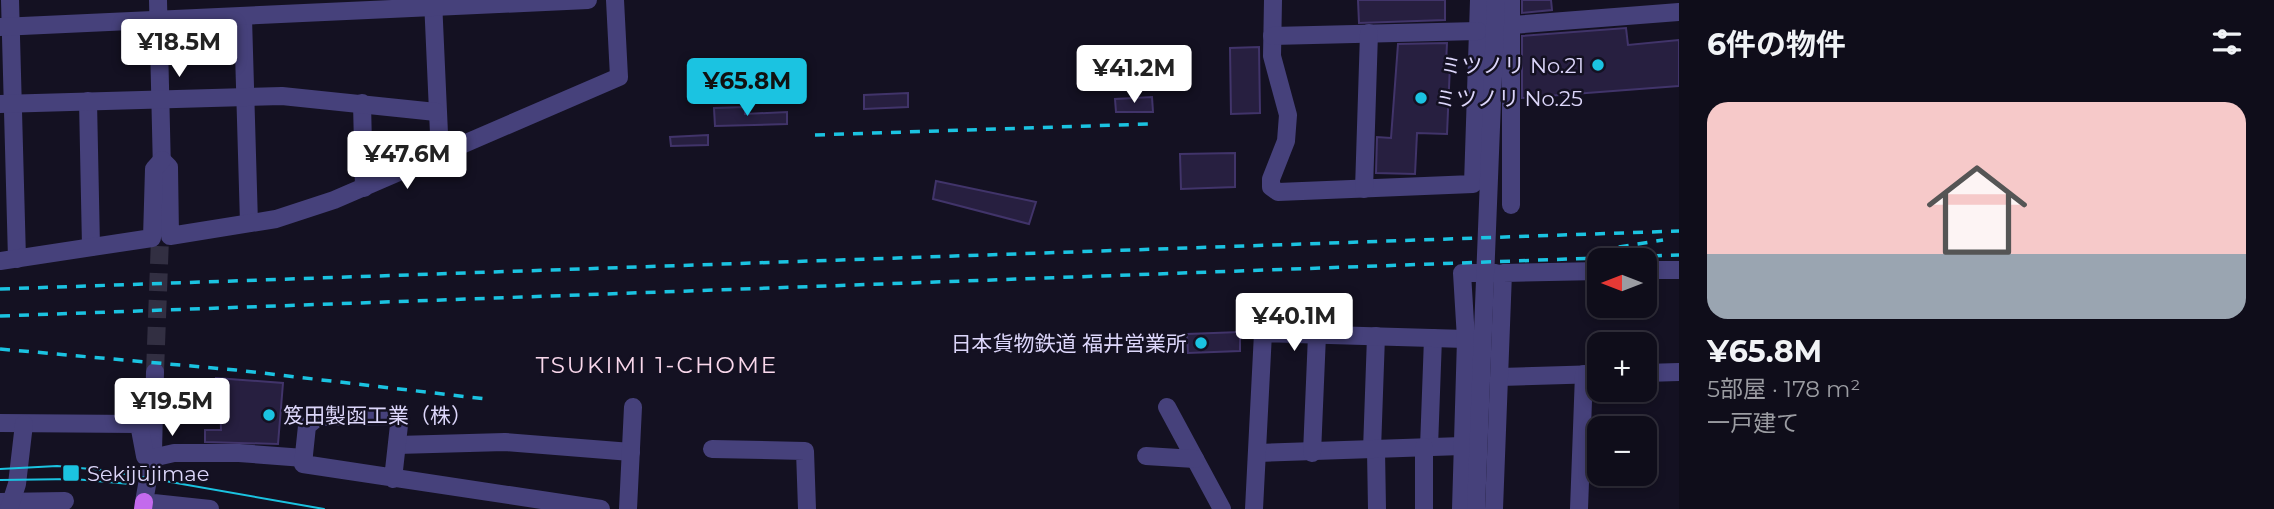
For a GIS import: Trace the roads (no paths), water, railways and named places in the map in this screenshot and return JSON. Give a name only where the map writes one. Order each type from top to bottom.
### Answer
[{"type":"street","points":[[10,0],[6,27],[8,260],[152,238],[154,169],[162,160]]},
{"type":"street","points":[[158,0],[162,160],[160,238]]},
{"type":"street","points":[[6,27],[243,18],[276,8],[588,0]]},
{"type":"street","points":[[162,160],[169,167],[170,236],[276,219],[364,188],[540,109],[619,77],[615,0]]},
{"type":"street","points":[[1273,0],[1272,56],[1288,115],[1286,141],[1271,179],[1271,187],[1278,192],[1473,184],[1479,0]]},
{"type":"street","points":[[1476,509],[1496,0]]},
{"type":"street","points":[[1511,0],[1511,205]]},
{"type":"street","points":[[433,4],[440,156]]},
{"type":"street","points":[[1511,25],[1679,12]]},
{"type":"street","points":[[243,18],[250,223]]},
{"type":"street","points":[[1272,36],[1478,31]]},
{"type":"street","points":[[1364,189],[1370,33]]},
{"type":"street","points":[[6,103],[282,96],[436,111]]},
{"type":"street","points":[[88,101],[91,247]]},
{"type":"street","points":[[362,103],[364,188]]},
{"type":"street","points":[[1657,270],[1679,270]]},
{"type":"street","points":[[1461,509],[1466,339],[1462,273],[1587,271]]},
{"type":"street","points":[[1494,509],[1503,273]]},
{"type":"street","points":[[1254,509],[1263,333],[1466,339]]},
{"type":"street","points":[[1312,453],[1317,335]]},
{"type":"street","points":[[1376,337],[1374,450],[1377,509]]},
{"type":"street","points":[[1423,509],[1433,338]]},
{"type":"street","points":[[155,372],[152,458],[144,505],[210,509]]},
{"type":"street","points":[[1657,373],[1679,372]]},
{"type":"street","points":[[1500,377],[1587,374]]},
{"type":"street","points":[[1579,509],[1589,402]]},
{"type":"street","points":[[628,509],[633,407]]},
{"type":"street","points":[[1167,407],[1222,509]]},
{"type":"street","points":[[393,479],[400,416],[318,417],[307,426],[303,464],[393,479],[601,509]]},
{"type":"street","points":[[0,424],[139,424],[145,456],[152,458],[174,453],[304,458]]},
{"type":"street","points":[[24,424],[17,484],[7,504],[65,501]]},
{"type":"street","points":[[397,445],[505,442],[631,452]]},
{"type":"street","points":[[1258,453],[1462,446]]},
{"type":"street","points":[[712,449],[805,451],[807,509]]},
{"type":"street","points":[[1146,456],[1195,458]]},
{"type":"tunnel","points":[[155,372],[160,238]]},
{"type":"tram line","points":[[0,469],[57,466],[102,470],[324,509]]},
{"type":"tram line","points":[[0,480],[74,479],[130,484]]},
{"type":"railway","points":[[815,135],[1148,124]]},
{"type":"railway","points":[[0,289],[1679,231]]},
{"type":"railway","points":[[1613,248],[1663,240]]},
{"type":"railway","points":[[0,316],[1679,255]]},
{"type":"railway","points":[[0,349],[236,370],[486,399]]},
{"type":"place","name":"ミツノリ No.21","points":[[1598,65]]},
{"type":"place","name":"ミツノリ No.25","points":[[1421,98]]},
{"type":"place","name":"日本貨物鉄道 福井営業所","points":[[1201,343]]},
{"type":"place","name":"笈田製函工業（株）","points":[[269,415]]},
{"type":"place","name":"Sekijūjimae","points":[[71,473]]},
{"type":"district","name":"TSUKIMI 1-CHOME","points":[[657,365]]}]
